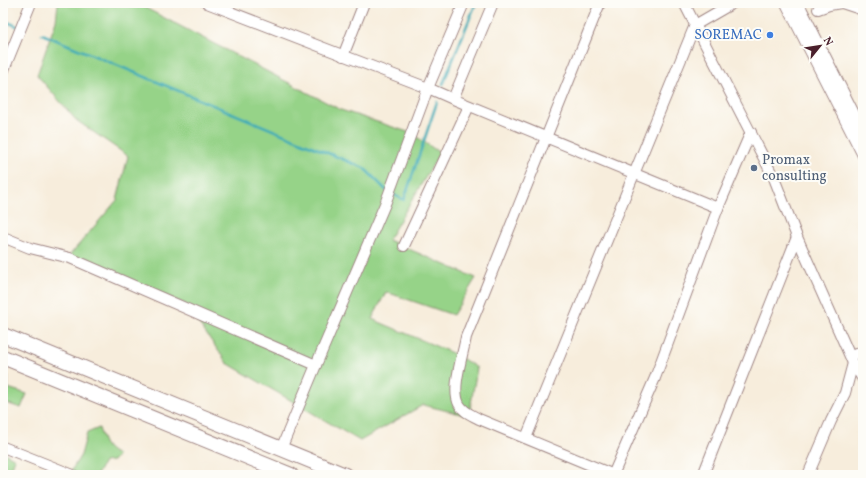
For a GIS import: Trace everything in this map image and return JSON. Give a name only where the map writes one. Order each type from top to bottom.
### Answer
[{"type":"highway","points":[[794,3],[863,140]]},
{"type":"street","points":[[3,72],[31,3]]},
{"type":"street","points":[[207,3],[428,88],[718,208]]},
{"type":"street","points":[[343,56],[364,3]]},
{"type":"street","points":[[282,449],[316,365],[394,183],[428,88],[464,3]]},
{"type":"street","points":[[453,99],[493,3]]},
{"type":"street","points":[[600,3],[466,337],[456,393],[460,405],[466,412],[614,475],[655,378],[718,208],[751,132]]},
{"type":"street","points":[[684,3],[774,178],[797,237],[852,360],[863,379]]},
{"type":"street","points":[[526,438],[695,25],[733,3]]},
{"type":"street","points":[[818,9],[829,5],[842,3],[863,10]]},
{"type":"street","points":[[404,246],[469,106]]},
{"type":"street","points":[[3,237],[30,248],[70,258],[316,365]]},
{"type":"street","points":[[703,475],[797,237]]},
{"type":"street","points":[[3,335],[345,475]]},
{"type":"street","points":[[808,475],[831,421],[845,393],[852,360],[863,351]]},
{"type":"street","points":[[3,357],[276,472],[291,475]]},
{"type":"street","points":[[3,447],[73,475]]},
{"type":"lane","points":[[784,3],[863,161]]},
{"type":"green space","points":[[58,3],[136,3],[341,110],[411,133],[440,153],[388,240],[476,278],[453,315],[386,292],[372,319],[457,355],[477,368],[469,416],[423,405],[360,441],[227,363],[185,304],[69,256],[117,200],[128,156],[76,120],[37,75],[56,21]]},
{"type":"green space","points":[[3,374],[8,375],[8,388],[27,394],[21,408],[3,402]]},
{"type":"green space","points":[[99,428],[103,441],[107,447],[113,453],[118,455],[113,461],[104,462],[97,475],[80,475],[71,471],[81,455],[87,433]]},
{"type":"green space","points":[[3,452],[15,459],[9,475],[3,475]]},
{"type":"waterway","points":[[443,84],[476,3]]},
{"type":"waterway","points":[[3,20],[19,27]]},
{"type":"waterway","points":[[42,34],[364,168],[387,191]]},
{"type":"waterway","points":[[392,194],[404,200],[437,102]]},
{"type":"place","name":"SOREMAC","points":[[770,35]]},
{"type":"place","name":"Promax consulting","points":[[754,168]]}]
